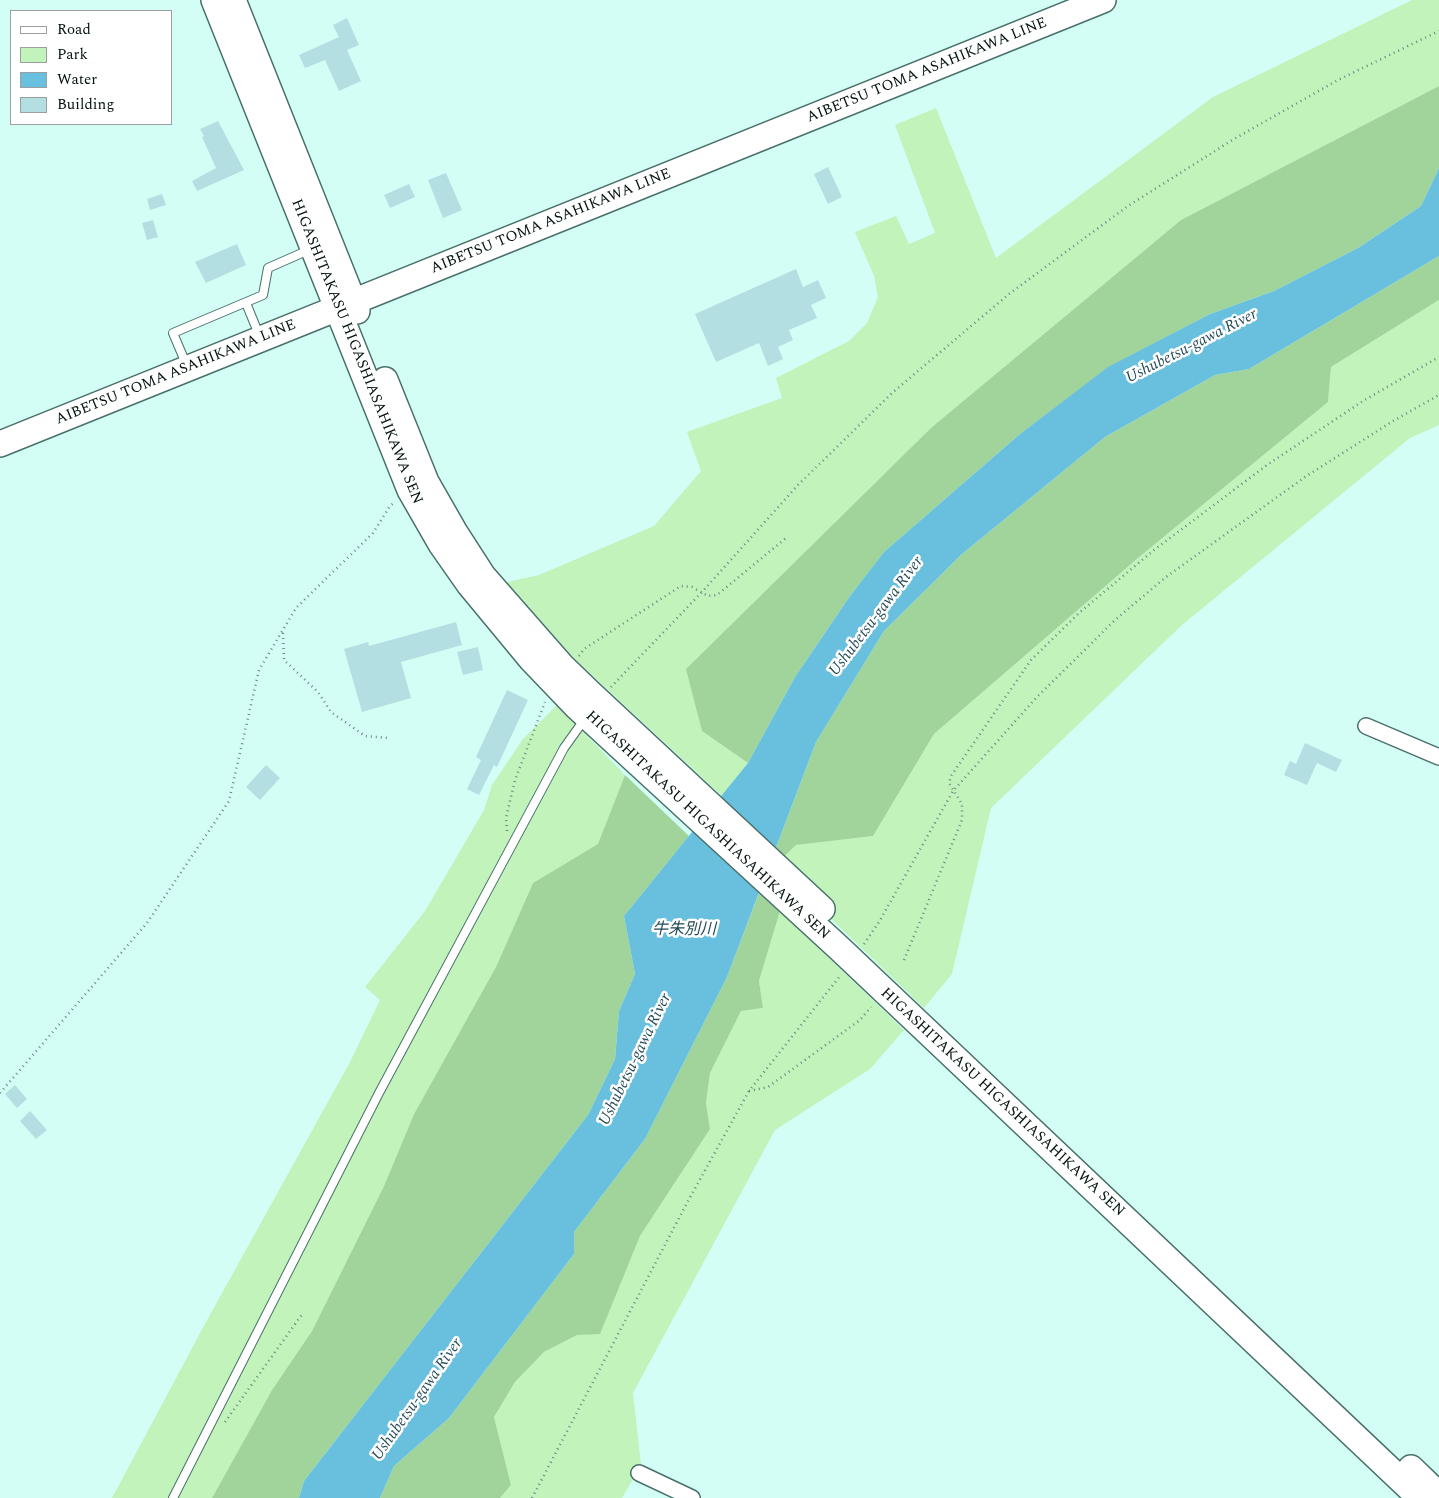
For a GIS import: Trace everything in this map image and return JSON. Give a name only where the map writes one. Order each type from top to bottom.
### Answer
[{"type":"main road","name":"HIGASHITAKASU HIGASHIASAHIKAWA SEN","points":[[214,0],[313,248],[346,305],[426,482],[483,576],[562,666],[592,708]]},
{"type":"main road","name":"HIGASHITAKASU HIGASHIASAHIKAWA SEN","points":[[232,0],[346,305],[410,490],[441,544],[469,584],[531,659],[592,708],[1439,1495]]},
{"type":"main road","name":"AIBETSU TOMA ASAHIKAWA LINE","points":[[0,444],[1103,0]]},
{"type":"main road","name":"HIGASHITAKASU HIGASHIASAHIKAWA SEN","points":[[851,948],[1420,1498]]},
{"type":"street","points":[[1366,726],[1439,757]]},
{"type":"street","points":[[639,1473],[692,1498]]},
{"type":"lane","points":[[188,369],[173,333],[263,295],[268,268],[313,248]]},
{"type":"lane","points":[[246,303],[261,338]]},
{"type":"lane","points":[[173,1498],[379,1093],[564,748],[592,708]]},
{"type":"path","points":[[592,708],[702,592],[798,485],[892,393],[1009,294],[1128,206],[1234,138],[1338,80],[1439,31]]},
{"type":"path","points":[[904,960],[962,820],[962,804],[949,783],[951,776],[1031,660],[1079,613],[1154,550],[1267,465],[1363,401],[1439,357]]},
{"type":"path","points":[[532,1498],[661,1251],[749,1091],[851,948],[879,922],[953,791],[1036,698],[1115,620],[1166,576],[1305,477],[1393,421],[1439,395]]},
{"type":"path","points":[[0,1093],[146,923],[229,801],[260,670],[296,608],[372,533],[390,506],[410,490]]},
{"type":"path","points":[[578,657],[584,649],[681,586],[692,587],[712,597],[717,595],[786,538]]},
{"type":"path","points":[[283,631],[284,660],[318,692],[331,712],[365,736],[389,738]]},
{"type":"path","points":[[515,839],[507,832],[506,818],[515,780],[545,702]]},
{"type":"path","points":[[749,1091],[768,1087],[860,1020],[871,1007]]},
{"type":"path","points":[[212,1421],[220,1424],[229,1418],[303,1313]]},
{"type":"green space","points":[[1412,0],[1439,0],[1439,86],[1181,220],[932,427],[687,668],[702,731],[748,763],[722,796],[576,660],[507,582],[539,575],[654,526],[701,471],[687,432],[782,398],[776,378],[849,341],[867,323],[878,297],[874,276],[855,232],[896,216],[909,244],[935,233],[895,125],[936,108],[996,258],[1213,97]]},
{"type":"green space","points":[[1439,86],[1439,168],[1421,206],[1358,248],[1274,291],[1210,314],[1109,367],[1020,434],[884,552],[850,596],[795,677],[748,763],[702,731],[686,669],[932,427],[1181,220]]},
{"type":"green space","points":[[1439,256],[1439,300],[1331,367],[1328,402],[1138,558],[934,734],[873,836],[796,845],[775,865],[771,861],[816,742],[884,631],[962,554],[1105,437],[1215,375],[1249,369]]},
{"type":"green space","points":[[1439,300],[1439,425],[1410,438],[1182,625],[991,808],[952,974],[924,1008],[775,865],[795,845],[873,836],[934,734],[1138,558],[1328,402],[1331,367]]},
{"type":"green space","points":[[557,705],[625,775],[599,844],[533,883],[496,967],[414,1114],[384,1186],[312,1331],[272,1390],[212,1498],[112,1498],[206,1322],[350,1062],[380,1000],[365,987],[425,911],[484,810],[492,785],[523,739]]},
{"type":"green space","points":[[625,775],[689,836],[624,916],[635,974],[619,1011],[615,1059],[588,1115],[304,1481],[299,1498],[212,1498],[272,1390],[312,1331],[384,1186],[414,1114],[496,967],[533,883],[598,844]]},
{"type":"green space","points":[[759,893],[780,911],[759,981],[763,1008],[741,1011],[710,1073],[706,1103],[710,1129],[640,1236],[600,1334],[577,1335],[544,1352],[515,1382],[494,1417],[511,1485],[500,1498],[380,1498],[394,1466],[449,1418],[574,1254],[574,1232],[645,1139],[727,977]]},
{"type":"green space","points":[[780,911],[904,1030],[870,1069],[775,1130],[633,1393],[641,1465],[622,1498],[500,1498],[511,1485],[494,1417],[515,1382],[544,1352],[577,1335],[600,1333],[640,1236],[710,1129],[706,1103],[710,1073],[741,1011],[763,1008],[759,981]]},
{"type":"water","name":"牛朱別川","points":[[1439,168],[1439,256],[1249,369],[1215,375],[1105,437],[962,554],[884,631],[816,742],[727,977],[645,1139],[574,1232],[574,1254],[449,1418],[394,1466],[380,1498],[299,1498],[304,1481],[588,1115],[615,1059],[619,1011],[635,974],[624,916],[748,763],[795,677],[850,596],[884,552],[1020,434],[1108,367],[1210,314],[1274,291],[1358,248],[1421,206]]},
{"type":"building","points":[[347,18],[359,45],[347,50],[361,81],[339,91],[325,60],[305,68],[299,55],[339,37],[333,25]]},
{"type":"building","points":[[218,121],[244,170],[197,191],[192,181],[216,168],[200,129]]},
{"type":"building","points":[[828,167],[842,197],[828,204],[814,174]]},
{"type":"building","points":[[446,173],[462,210],[443,218],[428,180]]},
{"type":"building","points":[[409,184],[415,197],[390,208],[384,195]]},
{"type":"building","points":[[162,194],[166,205],[150,210],[147,199]]},
{"type":"building","points":[[153,220],[158,237],[147,240],[142,223]]},
{"type":"building","points":[[237,244],[246,265],[206,283],[195,262]]},
{"type":"building","points":[[796,269],[803,287],[818,280],[826,298],[811,305],[817,318],[789,330],[793,340],[778,347],[783,359],[768,366],[759,343],[716,362],[695,314]]},
{"type":"building","points":[[456,622],[462,645],[401,662],[411,698],[362,712],[344,649],[368,642],[369,646]]},
{"type":"building","points":[[478,647],[483,670],[463,675],[457,652]]},
{"type":"building","points":[[507,690],[528,700],[497,767],[494,765],[479,795],[467,789],[481,760],[476,757]]},
{"type":"building","points":[[1305,743],[1342,760],[1336,772],[1317,763],[1307,785],[1284,775],[1290,761],[1296,764]]},
{"type":"building","points":[[266,765],[280,778],[260,800],[246,787]]},
{"type":"building","points":[[15,1085],[27,1099],[17,1108],[5,1094]]},
{"type":"building","points":[[30,1111],[47,1130],[36,1139],[20,1121]]},
{"type":"water label","name":"Ushubetsu-gawa River","points":[[1192,347]]},
{"type":"water label","name":"Ushubetsu-gawa River","points":[[877,617]]},
{"type":"water label","name":"Ushubetsu-gawa River","points":[[636,1060]]},
{"type":"water label","name":"Ushubetsu-gawa River","points":[[418,1400]]}]
